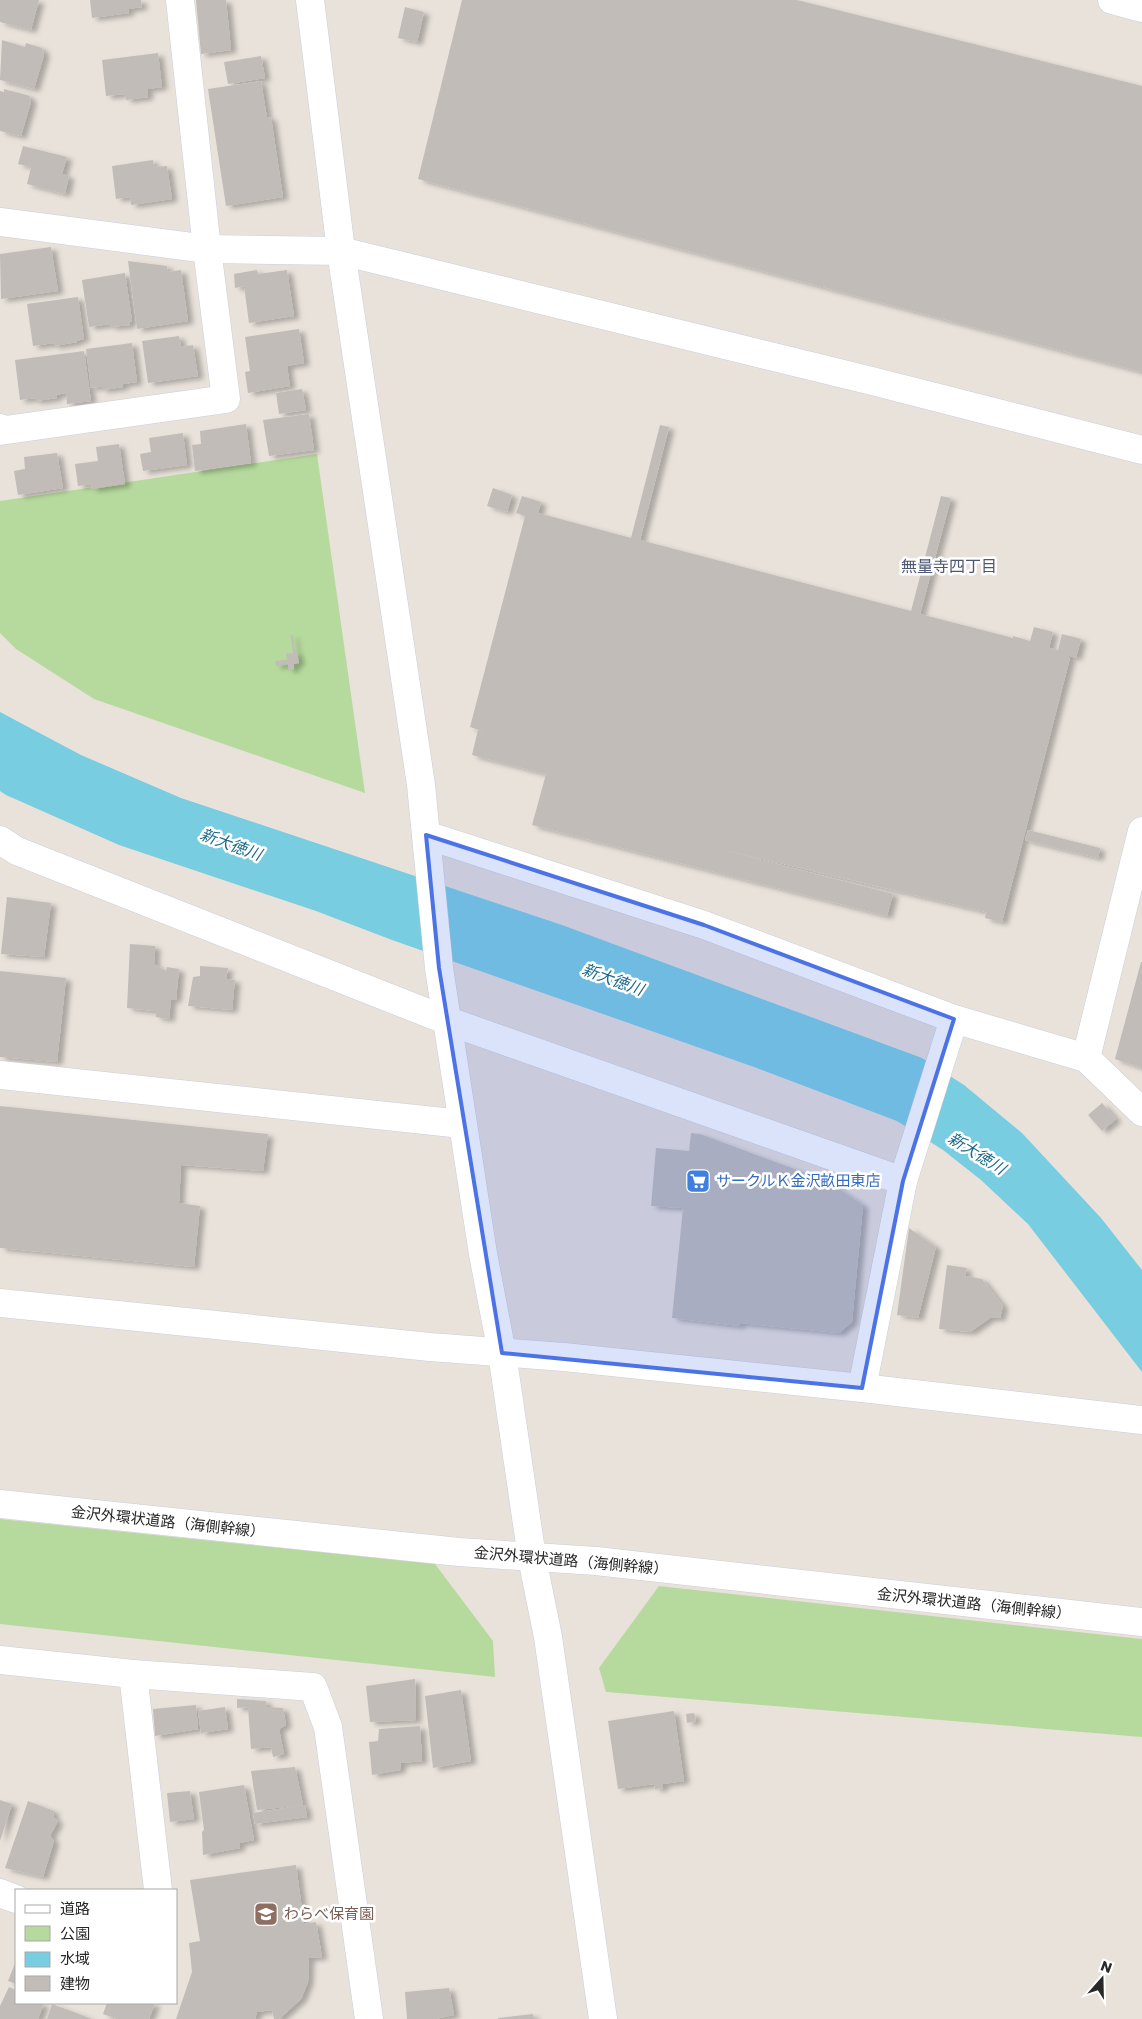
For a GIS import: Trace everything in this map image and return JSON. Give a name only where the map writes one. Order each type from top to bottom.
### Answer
[{"type":"street","points":[[0,428],[0,431],[226,399],[207,249],[180,0]]},
{"type":"street","points":[[310,0],[340,251],[418,765],[439,968],[483,1254],[502,1353],[532,1558],[548,1637],[603,2019]]},
{"type":"street","points":[[1112,0],[1142,8]]},
{"type":"street","points":[[0,222],[207,249],[340,251],[872,381],[1142,450]]},
{"type":"street","points":[[1086,1058],[1142,831]]},
{"type":"street","points":[[0,840],[17,851],[448,1021],[903,1181]]},
{"type":"street","points":[[427,846],[704,925],[952,1026],[1086,1058],[1142,1112]]},
{"type":"street","points":[[862,1388],[903,1181],[952,1026]]},
{"type":"street","points":[[0,1075],[462,1124]]},
{"type":"street","points":[[0,1303],[430,1347],[862,1388],[1142,1420]]},
{"type":"street","name":"金沢外環状道路（海側幹線）","points":[[0,1504],[532,1558],[596,1561],[1142,1622]]},
{"type":"street","points":[[0,1660],[133,1674],[313,1686],[328,1727],[369,2019]]},
{"type":"street","points":[[133,1674],[158,1889]]},
{"type":"street","points":[[0,1893],[15,1899]]},
{"type":"highlighted area","points":[[426,835],[704,925],[954,1019],[903,1181],[862,1388],[502,1353],[439,968]]},
{"type":"green space","points":[[317,454],[365,793],[94,699],[16,649],[0,633],[0,501]]},
{"type":"green space","points":[[0,1519],[435,1564],[493,1641],[495,1677],[0,1624]]},
{"type":"green space","points":[[659,1586],[1142,1639],[1142,1737],[606,1692],[599,1668]]},
{"type":"water","name":"新大徳川","points":[[0,712],[81,755],[181,798],[562,925],[922,1058],[964,1085],[1022,1133],[1101,1218],[1142,1270],[1142,1372],[1028,1224],[981,1180],[943,1150],[897,1121],[754,1067],[392,940],[316,911],[119,845],[6,795],[0,791]]},
{"type":"building","points":[[0,0],[39,0],[31,30],[0,22]]},
{"type":"building","points":[[90,0],[141,0],[142,7],[128,9],[129,13],[92,18]]},
{"type":"building","points":[[196,0],[226,0],[231,50],[201,54]]},
{"type":"building","points":[[462,0],[797,0],[1142,86],[1142,372],[418,179]]},
{"type":"building","points":[[405,7],[424,12],[417,42],[398,38]]},
{"type":"building","points":[[2,40],[25,47],[26,43],[42,48],[44,55],[34,89],[0,80]]},
{"type":"building","points":[[158,53],[162,87],[147,89],[148,97],[126,100],[125,94],[106,96],[102,60]]},
{"type":"building","points":[[261,56],[265,78],[228,84],[224,62]]},
{"type":"building","points":[[261,81],[267,118],[271,117],[283,197],[226,206],[208,89]]},
{"type":"building","points":[[4,89],[30,96],[31,102],[21,136],[0,131],[0,91],[4,92]]},
{"type":"building","points":[[23,146],[67,157],[62,174],[69,176],[65,194],[27,184],[31,167],[18,164]]},
{"type":"building","points":[[153,160],[154,167],[167,166],[172,199],[131,205],[130,197],[116,199],[112,166]]},
{"type":"building","points":[[51,247],[58,291],[1,299],[0,254]]},
{"type":"building","points":[[128,261],[167,266],[168,272],[181,270],[188,321],[137,329]]},
{"type":"building","points":[[257,270],[258,274],[287,270],[294,316],[249,323],[244,286],[235,288],[234,274]]},
{"type":"building","points":[[125,273],[132,321],[129,322],[130,325],[111,327],[110,324],[89,327],[82,280]]},
{"type":"building","points":[[78,297],[84,339],[54,346],[54,343],[33,346],[27,304]]},
{"type":"building","points":[[299,329],[304,363],[287,366],[290,386],[248,393],[245,372],[250,371],[245,337]]},
{"type":"building","points":[[179,336],[181,347],[193,345],[198,376],[148,383],[142,341]]},
{"type":"building","points":[[132,343],[137,382],[123,384],[123,387],[102,390],[102,386],[91,388],[86,349]]},
{"type":"building","points":[[84,351],[91,401],[67,404],[66,393],[56,395],[57,398],[35,401],[35,398],[20,400],[15,360]]},
{"type":"building","points":[[302,389],[306,410],[279,414],[276,393]]},
{"type":"building","points":[[309,414],[314,450],[269,456],[263,420]]},
{"type":"building","points":[[246,424],[251,463],[195,471],[192,445],[201,444],[200,431]]},
{"type":"building","points":[[660,425],[669,427],[640,540],[911,611],[941,496],[951,498],[920,614],[1030,641],[1034,627],[1053,632],[1049,648],[1058,650],[1062,634],[1081,639],[1076,658],[1067,655],[1070,658],[1002,922],[985,918],[986,912],[708,846],[893,894],[887,916],[532,825],[546,774],[472,755],[478,730],[486,732],[470,727],[525,516],[516,513],[522,496],[541,502],[538,513],[631,538]]},
{"type":"building","points":[[183,433],[187,465],[143,471],[140,454],[151,452],[149,438]]},
{"type":"building","points":[[119,444],[125,484],[92,489],[91,484],[78,486],[75,464],[98,461],[96,447]]},
{"type":"building","points":[[57,453],[63,488],[18,495],[14,471],[25,469],[24,457]]},
{"type":"building","points":[[493,488],[512,495],[507,512],[487,506]]},
{"type":"building","points":[[291,635],[293,635],[295,652],[297,652],[299,663],[294,664],[294,669],[288,670],[288,664],[276,666],[275,661],[287,660],[286,654],[293,653]]},
{"type":"building","points":[[1028,830],[1100,848],[1098,858],[1025,840]]},
{"type":"building","points":[[7,897],[51,903],[44,957],[1,954]]},
{"type":"building","points":[[130,944],[155,946],[154,964],[166,971],[167,967],[179,969],[176,1000],[171,999],[169,1019],[156,1017],[155,1011],[127,1008]]},
{"type":"building","points":[[1142,962],[1142,1068],[1115,1059]]},
{"type":"building","points":[[200,966],[228,968],[226,979],[235,980],[232,1010],[188,1006],[193,977],[200,976]]},
{"type":"building","points":[[0,971],[66,978],[57,1062],[0,1057]]},
{"type":"building","points":[[1102,1103],[1116,1119],[1102,1131],[1088,1115]]},
{"type":"building","points":[[0,1106],[268,1134],[263,1171],[181,1165],[179,1203],[200,1206],[194,1267],[0,1248]]},
{"type":"building","points":[[691,1133],[700,1134],[827,1181],[863,1205],[852,1322],[839,1333],[740,1323],[740,1326],[672,1318],[683,1208],[651,1206],[656,1148],[689,1151]]},
{"type":"building","points":[[909,1228],[936,1247],[918,1318],[897,1315]]},
{"type":"building","points":[[947,1265],[967,1268],[965,1276],[982,1279],[1003,1306],[1000,1318],[990,1318],[970,1332],[939,1329]]},
{"type":"building","points":[[415,1679],[416,1720],[370,1722],[366,1686]]},
{"type":"building","points":[[461,1690],[471,1761],[433,1768],[425,1696]]},
{"type":"building","points":[[237,1699],[266,1701],[267,1707],[283,1708],[286,1725],[279,1729],[284,1754],[273,1757],[271,1747],[251,1749],[248,1707],[237,1708]]},
{"type":"building","points":[[196,1705],[198,1729],[155,1736],[153,1709]]},
{"type":"building","points":[[225,1707],[228,1729],[201,1733],[198,1711]]},
{"type":"building","points":[[674,1711],[684,1781],[663,1784],[663,1788],[655,1789],[654,1784],[618,1789],[608,1721]]},
{"type":"building","points":[[694,1713],[696,1721],[687,1723],[686,1714]]},
{"type":"building","points":[[420,1726],[422,1761],[401,1763],[400,1770],[372,1775],[369,1742],[378,1741],[379,1729]]},
{"type":"building","points":[[295,1767],[303,1805],[257,1810],[251,1771]]},
{"type":"building","points":[[244,1785],[254,1840],[239,1843],[240,1848],[203,1855],[202,1832],[204,1830],[199,1792]]},
{"type":"building","points":[[190,1791],[194,1819],[170,1822],[167,1793]]},
{"type":"building","points":[[0,1800],[12,1804],[0,1841]]},
{"type":"building","points":[[28,1801],[54,1811],[53,1817],[58,1821],[50,1836],[54,1841],[43,1877],[5,1868]]},
{"type":"building","points":[[305,1805],[307,1817],[255,1824],[253,1813]]},
{"type":"building","name":"わらべ保育園","points":[[296,1865],[304,1924],[316,1922],[322,1957],[309,1958],[308,1982],[301,1999],[279,2019],[274,2019],[272,2010],[257,2012],[255,2019],[176,2019],[192,1972],[189,1943],[200,1941],[190,1880]]},
{"type":"building","points":[[15,1964],[15,1984],[8,1981]]},
{"type":"building","points":[[9,1987],[15,1990],[15,2004],[44,2004],[38,2019],[0,2019],[0,2006]]},
{"type":"building","points":[[449,1988],[454,2015],[435,2019],[407,2019],[405,1992]]},
{"type":"building","points":[[52,2004],[92,2019],[47,2019]]},
{"type":"building","points":[[107,2004],[155,2004],[149,2019],[117,2019],[103,2014]]},
{"type":"building","points":[[533,2014],[534,2019],[498,2019],[498,2018]]},
{"type":"place","name":"サークルＫ金沢畝田東店","points":[[698,1181]]},
{"type":"place","name":"わらべ保育園","points":[[266,1914]]},
{"type":"district","name":"無量寺四丁目","points":[[949,566]]}]
